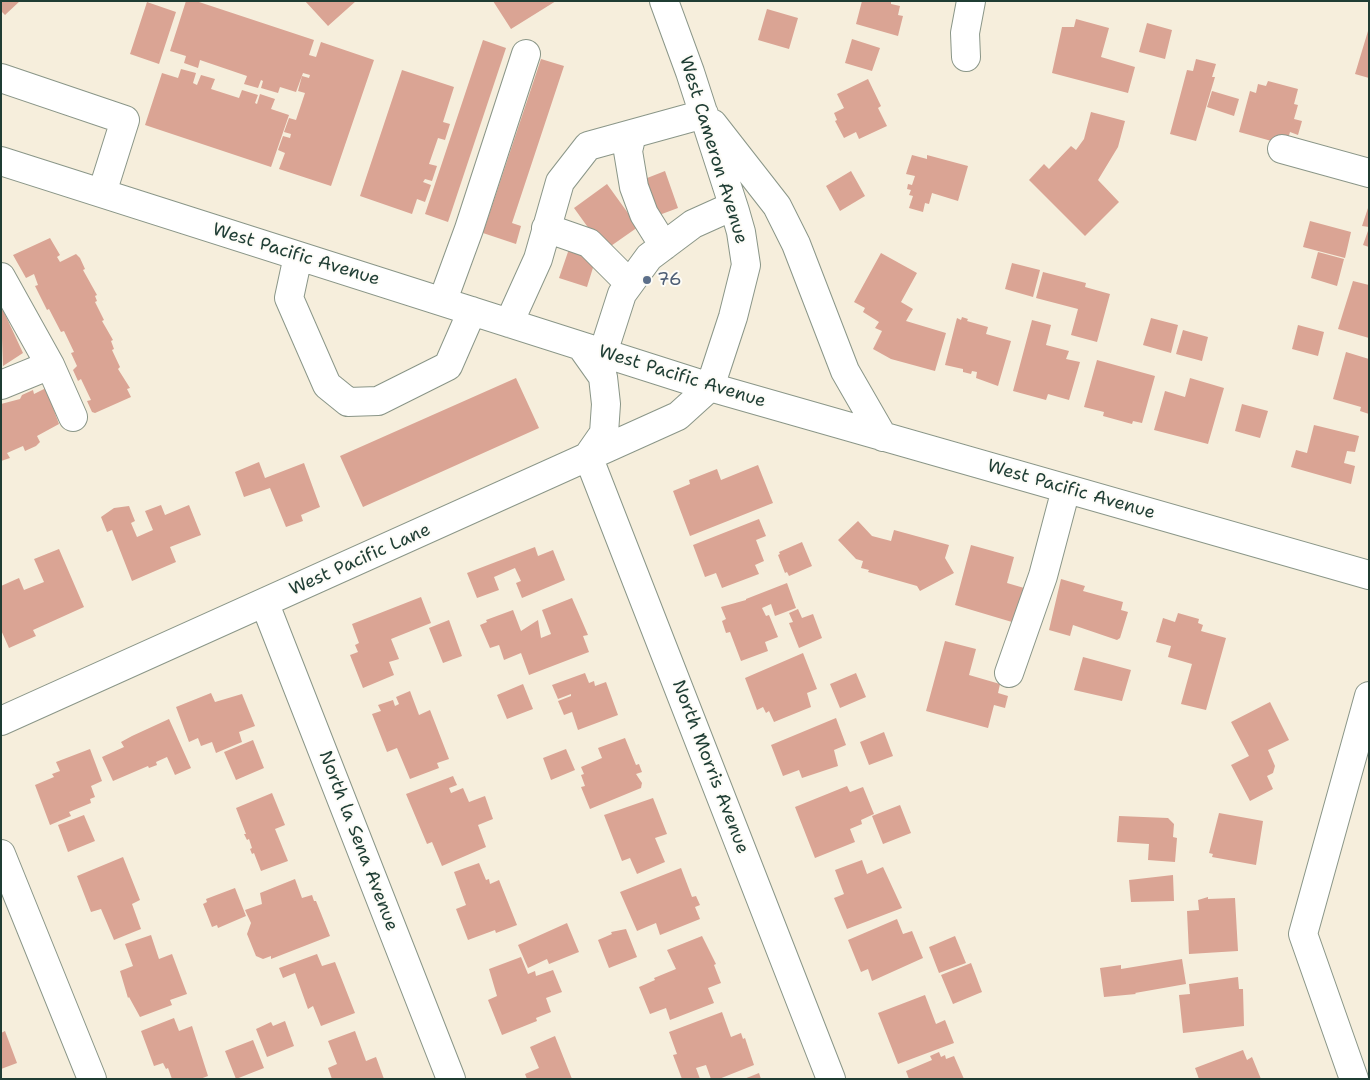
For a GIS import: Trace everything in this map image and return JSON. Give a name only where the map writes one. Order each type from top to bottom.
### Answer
[{"type":"street","name":"West Cameron Avenue","points":[[664,1],[704,114],[742,232],[746,265],[733,317],[710,386]]},
{"type":"street","points":[[966,57],[965,34],[971,1]]},
{"type":"street","points":[[443,300],[469,228],[526,54]]},
{"type":"street","points":[[1,78],[125,120],[102,193]]},
{"type":"street","points":[[509,323],[538,259],[560,182],[588,146],[704,114],[777,206],[796,244],[845,371],[883,436]]},
{"type":"street","points":[[632,134],[628,151],[634,187],[644,214],[664,246]]},
{"type":"street","points":[[1282,149],[1369,173]]},
{"type":"street","name":"West Pacific Avenue","points":[[1,161],[710,386],[1369,575]]},
{"type":"street","points":[[588,456],[604,433],[606,404],[603,377],[592,349],[622,294],[649,257],[693,224],[733,206]]},
{"type":"street","points":[[546,228],[589,243],[629,284]]},
{"type":"street","points":[[298,256],[289,298],[327,385],[348,402],[378,401],[448,366],[472,311]]},
{"type":"street","points":[[1,277],[50,365],[73,417]]},
{"type":"street","points":[[1,385],[50,365]]},
{"type":"street","name":"West Pacific Lane","points":[[2,719],[265,604],[678,416],[710,386]]},
{"type":"street","name":"North Morris Avenue","points":[[588,456],[831,1079]]},
{"type":"street","points":[[1009,673],[1043,576],[1066,489]]},
{"type":"street","name":"North la Sena Avenue","points":[[265,604],[451,1079]]},
{"type":"street","points":[[1354,1079],[1303,934],[1369,696]]},
{"type":"street","points":[[1,854],[92,1079]]},
{"type":"building","points":[[1,1],[20,1],[5,15],[1,11]]},
{"type":"building","points":[[186,1],[196,1],[314,40],[309,55],[316,57],[321,42],[374,60],[331,186],[279,169],[285,153],[278,150],[283,136],[290,138],[291,134],[284,132],[289,118],[296,120],[305,93],[298,91],[302,76],[309,78],[310,75],[303,73],[296,92],[280,87],[278,93],[261,88],[263,81],[261,80],[258,88],[244,84],[247,76],[200,60],[198,68],[184,63],[186,56],[170,51]]},
{"type":"building","points":[[305,1],[356,1],[328,26]]},
{"type":"building","points":[[493,1],[556,1],[511,29]]},
{"type":"building","points":[[862,1],[891,1],[891,4],[900,6],[898,15],[903,16],[898,36],[856,24]]},
{"type":"building","points":[[147,2],[176,12],[159,64],[130,54]]},
{"type":"building","points":[[767,9],[798,18],[789,49],[758,40]]},
{"type":"building","points":[[1076,19],[1109,28],[1101,57],[1135,67],[1128,93],[1052,73],[1062,27],[1074,27]]},
{"type":"building","points":[[1147,23],[1172,30],[1165,59],[1139,52]]},
{"type":"building","points":[[1369,31],[1369,78],[1355,74]]},
{"type":"building","points":[[852,39],[880,48],[872,71],[845,63]]},
{"type":"building","points":[[483,40],[506,48],[448,222],[425,214]]},
{"type":"building","points":[[541,59],[564,66],[512,223],[521,226],[516,244],[483,233]]},
{"type":"building","points":[[1196,59],[1216,64],[1212,77],[1215,77],[1196,141],[1170,134],[1187,70],[1193,71]]},
{"type":"building","points":[[181,69],[196,73],[193,83],[197,85],[201,75],[215,79],[211,89],[239,98],[242,90],[258,95],[255,103],[257,104],[260,94],[275,99],[271,109],[289,115],[271,167],[145,125],[162,73],[178,78]]},
{"type":"building","points":[[402,70],[454,87],[443,122],[450,124],[445,140],[438,138],[429,164],[437,166],[432,181],[425,179],[423,182],[431,185],[425,202],[417,199],[412,214],[360,196]]},
{"type":"building","points":[[868,79],[881,106],[878,108],[887,126],[859,139],[856,132],[844,138],[835,121],[837,120],[834,113],[844,108],[837,94]]},
{"type":"building","points":[[1268,81],[1298,89],[1294,104],[1298,105],[1294,119],[1302,121],[1298,135],[1290,132],[1286,145],[1239,132],[1250,91],[1256,93],[1258,84],[1266,86]]},
{"type":"building","points":[[1212,91],[1239,99],[1234,116],[1207,107]]},
{"type":"building","points":[[1091,112],[1125,121],[1118,147],[1098,180],[1119,202],[1085,236],[1029,180],[1044,164],[1049,169],[1071,146],[1076,150],[1084,139]]},
{"type":"building","points":[[912,155],[927,159],[927,155],[968,166],[958,201],[932,193],[929,204],[925,203],[923,212],[909,208],[913,196],[909,195],[911,190],[907,189],[908,184],[912,185],[915,176],[906,174]]},
{"type":"building","points":[[665,171],[678,208],[651,218],[637,182]]},
{"type":"building","points":[[851,171],[865,196],[840,211],[826,186]]},
{"type":"building","points":[[607,184],[638,227],[608,248],[596,231],[592,233],[574,208]]},
{"type":"building","points":[[1369,205],[1369,227],[1362,226]]},
{"type":"building","points":[[1310,221],[1351,232],[1345,258],[1303,247]]},
{"type":"building","points":[[1369,228],[1369,247],[1363,245]]},
{"type":"building","points":[[50,238],[60,255],[57,257],[60,262],[76,254],[80,258],[85,269],[83,270],[97,295],[95,296],[97,301],[95,302],[104,320],[102,321],[113,340],[111,341],[114,349],[112,350],[120,367],[118,369],[130,388],[127,389],[131,397],[95,413],[92,412],[87,401],[91,400],[81,379],[78,381],[73,370],[77,366],[71,353],[74,352],[64,331],[61,332],[49,309],[47,310],[35,286],[38,285],[34,274],[26,278],[13,255]]},
{"type":"building","points":[[569,249],[596,258],[587,287],[559,278]]},
{"type":"building","points":[[1318,252],[1344,259],[1337,286],[1311,278]]},
{"type":"building","points":[[881,253],[917,273],[901,302],[913,309],[906,321],[946,333],[935,371],[891,359],[873,349],[882,331],[875,328],[879,322],[863,312],[865,308],[854,302]]},
{"type":"building","points":[[1012,263],[1040,270],[1033,297],[1005,289]]},
{"type":"building","points":[[1043,272],[1086,283],[1085,287],[1110,294],[1097,342],[1071,335],[1078,309],[1036,298]]},
{"type":"building","points":[[1353,281],[1369,285],[1369,338],[1338,329]]},
{"type":"building","points":[[3,310],[23,353],[3,366],[1,311]]},
{"type":"building","points":[[962,317],[968,319],[967,321],[988,327],[986,334],[1011,341],[998,386],[976,378],[977,372],[972,371],[971,374],[963,372],[963,369],[945,365],[957,318],[961,320]]},
{"type":"building","points":[[1151,318],[1178,325],[1171,353],[1143,345]]},
{"type":"building","points":[[1032,320],[1051,325],[1046,345],[1069,351],[1066,359],[1080,362],[1069,400],[1048,394],[1046,400],[1013,391]]},
{"type":"building","points":[[1298,325],[1324,332],[1318,356],[1292,349]]},
{"type":"building","points":[[1183,330],[1208,337],[1202,361],[1176,354]]},
{"type":"building","points":[[1346,352],[1369,359],[1369,414],[1360,411],[1361,407],[1333,399]]},
{"type":"building","points":[[1097,360],[1155,376],[1142,423],[1133,421],[1132,424],[1103,416],[1104,412],[1084,407]]},
{"type":"building","points":[[516,378],[539,428],[363,507],[340,456]]},
{"type":"building","points":[[1190,378],[1224,388],[1208,444],[1154,430],[1165,391],[1185,397]]},
{"type":"building","points":[[46,388],[59,424],[37,436],[40,442],[36,446],[25,451],[23,446],[7,453],[10,458],[1,461],[1,404],[20,399],[22,395],[33,390],[34,394]]},
{"type":"building","points":[[1242,404],[1268,411],[1260,438],[1235,431]]},
{"type":"building","points":[[1314,425],[1359,436],[1355,452],[1347,451],[1344,463],[1355,466],[1351,484],[1291,467],[1296,450],[1307,453]]},
{"type":"building","points":[[259,462],[265,478],[304,463],[320,507],[301,515],[303,521],[286,527],[270,488],[244,497],[235,472]]},
{"type":"building","points":[[758,465],[773,503],[690,536],[673,491],[690,484],[689,480],[717,469],[721,480]]},
{"type":"building","points":[[161,505],[165,515],[189,505],[201,535],[170,547],[176,562],[132,581],[112,530],[107,532],[101,517],[114,508],[129,506],[135,521],[131,523],[137,537],[153,530],[145,511]]},
{"type":"building","points":[[759,519],[766,536],[756,540],[764,561],[755,565],[759,574],[722,588],[716,573],[705,577],[693,545]]},
{"type":"building","points":[[858,521],[872,536],[891,541],[894,530],[949,545],[945,558],[954,573],[920,591],[917,586],[868,572],[869,570],[861,568],[863,561],[856,559],[838,540]]},
{"type":"building","points":[[802,542],[812,566],[789,576],[787,572],[785,573],[778,555],[780,554],[779,552]]},
{"type":"building","points":[[971,545],[1014,557],[1007,583],[1031,590],[1022,625],[955,605]]},
{"type":"building","points":[[535,547],[538,556],[553,550],[565,580],[522,598],[516,583],[521,581],[515,568],[494,577],[499,590],[477,598],[467,573]]},
{"type":"building","points":[[59,549],[84,607],[33,630],[36,636],[9,648],[1,630],[1,586],[19,578],[24,590],[44,582],[34,559]]},
{"type":"building","points":[[1061,579],[1085,586],[1083,591],[1123,602],[1121,610],[1128,612],[1120,638],[1117,640],[1073,625],[1070,636],[1049,630]]},
{"type":"building","points":[[787,583],[796,608],[775,616],[771,604],[762,608],[766,616],[769,615],[778,637],[765,642],[768,651],[741,661],[730,632],[726,633],[722,621],[726,619],[721,607],[746,600]]},
{"type":"building","points":[[421,597],[431,623],[391,639],[399,659],[389,662],[394,675],[363,688],[350,655],[358,652],[355,645],[359,643],[352,624]]},
{"type":"building","points":[[572,598],[588,635],[583,636],[589,652],[529,675],[521,653],[504,660],[499,645],[490,648],[480,625],[487,622],[486,620],[513,610],[521,631],[538,620],[541,638],[551,634],[542,610]]},
{"type":"building","points":[[798,609],[802,618],[813,614],[822,638],[799,648],[789,623],[793,622],[789,613]]},
{"type":"building","points":[[1178,613],[1199,619],[1198,623],[1203,625],[1201,631],[1226,638],[1206,710],[1181,704],[1192,664],[1168,657],[1171,646],[1156,642],[1163,618],[1175,622]]},
{"type":"building","points":[[449,620],[462,656],[443,663],[429,628]]},
{"type":"building","points":[[945,641],[976,649],[969,675],[1000,684],[998,693],[1008,696],[1005,708],[994,705],[988,728],[926,711]]},
{"type":"building","points":[[803,653],[817,689],[807,693],[811,707],[774,722],[769,711],[766,713],[763,707],[757,710],[745,678]]},
{"type":"building","points":[[1083,657],[1131,670],[1122,701],[1074,690]]},
{"type":"building","points":[[585,673],[589,683],[594,681],[595,686],[606,682],[618,715],[578,730],[572,712],[564,715],[558,701],[571,696],[571,694],[558,699],[552,685]]},
{"type":"building","points":[[856,673],[866,697],[840,708],[830,684]]},
{"type":"building","points":[[523,684],[533,709],[507,719],[497,695]]},
{"type":"building","points":[[410,691],[419,715],[430,710],[449,759],[437,763],[439,768],[410,779],[397,748],[387,752],[372,714],[381,711],[378,705],[393,700],[395,706],[399,704],[396,697]]},
{"type":"building","points":[[211,693],[215,702],[242,694],[255,726],[239,732],[242,742],[216,753],[212,742],[201,746],[198,738],[189,742],[176,707]]},
{"type":"building","points":[[1270,702],[1289,740],[1268,750],[1275,766],[1273,773],[1267,776],[1273,789],[1250,801],[1231,765],[1249,756],[1231,722]]},
{"type":"building","points":[[836,718],[846,745],[834,750],[838,766],[802,778],[799,770],[783,776],[771,745]]},
{"type":"building","points":[[169,719],[191,768],[175,775],[167,757],[156,762],[157,765],[149,768],[148,766],[113,781],[102,757],[124,747],[121,742]]},
{"type":"building","points":[[884,732],[893,756],[869,765],[860,742]]},
{"type":"building","points":[[625,738],[636,765],[639,764],[642,772],[636,774],[642,783],[641,788],[590,809],[581,787],[585,786],[581,775],[584,774],[581,767],[602,758],[598,748]]},
{"type":"building","points":[[253,740],[264,768],[236,780],[224,752]]},
{"type":"building","points":[[90,749],[102,781],[91,786],[95,797],[90,799],[91,803],[69,812],[71,816],[50,825],[35,785],[54,777],[52,774],[60,771],[56,762]]},
{"type":"building","points":[[566,749],[575,770],[551,780],[543,758]]},
{"type":"building","points":[[453,776],[457,785],[449,788],[451,793],[463,788],[469,802],[485,796],[493,819],[478,825],[486,847],[442,866],[432,842],[427,844],[406,794]]},
{"type":"building","points":[[847,786],[850,792],[863,787],[874,814],[861,820],[862,824],[850,829],[855,842],[815,858],[795,807]]},
{"type":"building","points":[[272,793],[285,825],[275,829],[288,861],[261,871],[254,853],[252,854],[250,849],[252,848],[249,839],[247,840],[244,834],[246,834],[236,808]]},
{"type":"building","points":[[653,798],[667,834],[655,838],[665,862],[637,874],[630,858],[622,861],[604,815]]},
{"type":"building","points":[[900,805],[911,833],[883,844],[872,816]]},
{"type":"building","points":[[1219,813],[1263,821],[1256,865],[1212,857],[1213,854],[1209,853]]},
{"type":"building","points":[[84,815],[95,841],[68,852],[58,825]]},
{"type":"building","points":[[1119,816],[1168,818],[1174,824],[1173,837],[1177,838],[1175,862],[1148,860],[1149,844],[1117,842]]},
{"type":"building","points":[[123,857],[140,900],[132,904],[141,929],[114,940],[101,909],[91,912],[77,876]]},
{"type":"building","points":[[862,860],[867,874],[883,867],[902,908],[847,929],[834,898],[844,894],[835,870]]},
{"type":"building","points":[[479,863],[486,880],[489,879],[490,884],[499,880],[517,925],[496,933],[495,930],[468,940],[456,909],[466,905],[454,872]]},
{"type":"building","points":[[681,868],[692,897],[696,896],[700,905],[695,907],[700,919],[660,935],[656,923],[637,931],[620,892]]},
{"type":"building","points":[[1173,875],[1174,901],[1131,902],[1129,880]]},
{"type":"building","points":[[295,879],[302,898],[312,895],[314,901],[316,901],[330,936],[271,959],[271,956],[263,959],[256,956],[247,934],[251,923],[245,910],[262,904],[260,893]]},
{"type":"building","points":[[235,888],[246,916],[218,928],[217,925],[212,927],[203,904],[207,902],[206,899]]},
{"type":"building","points":[[1208,897],[1208,899],[1235,898],[1238,951],[1189,954],[1187,911],[1199,910],[1198,900]]},
{"type":"building","points":[[897,919],[903,934],[912,931],[923,958],[872,981],[868,969],[861,972],[848,940]]},
{"type":"building","points":[[567,923],[579,952],[549,964],[547,959],[528,968],[518,945]]},
{"type":"building","points":[[626,929],[637,957],[609,968],[598,940],[612,934],[611,932]]},
{"type":"building","points":[[151,935],[159,959],[172,954],[187,994],[170,1000],[172,1005],[140,1017],[128,998],[120,971],[133,966],[125,944]]},
{"type":"building","points":[[702,936],[716,964],[714,965],[721,983],[708,988],[714,1003],[670,1020],[666,1008],[650,1014],[639,987],[655,980],[654,978],[676,969],[667,950]]},
{"type":"building","points":[[955,936],[966,963],[939,973],[929,947]]},
{"type":"building","points":[[317,954],[322,966],[335,962],[355,1013],[321,1026],[313,1006],[308,1009],[295,973],[283,978],[279,968]]},
{"type":"building","points":[[521,957],[528,974],[535,971],[536,976],[553,970],[562,992],[546,998],[551,1012],[536,1018],[537,1021],[502,1035],[488,1000],[497,996],[489,969]]},
{"type":"building","points":[[1182,959],[1186,984],[1136,994],[1104,997],[1100,968],[1121,965],[1121,969]]},
{"type":"building","points":[[971,963],[982,992],[953,1004],[941,975]]},
{"type":"building","points":[[1238,977],[1239,989],[1243,989],[1244,1026],[1183,1033],[1179,995],[1190,994],[1189,984]]},
{"type":"building","points":[[925,995],[936,1024],[945,1020],[954,1043],[898,1064],[878,1013]]},
{"type":"building","points":[[722,1012],[731,1037],[741,1033],[743,1039],[745,1038],[754,1065],[719,1079],[711,1079],[706,1065],[696,1068],[700,1079],[682,1079],[673,1055],[677,1054],[669,1032]]},
{"type":"building","points":[[174,1018],[179,1031],[192,1026],[208,1076],[200,1079],[172,1079],[168,1068],[166,1069],[163,1063],[154,1066],[141,1031]]},
{"type":"building","points":[[285,1021],[294,1046],[267,1057],[256,1029],[271,1022],[273,1026]]},
{"type":"building","points":[[5,1031],[17,1063],[1,1069],[1,1033]]},
{"type":"building","points":[[355,1031],[366,1061],[376,1057],[384,1079],[332,1079],[328,1068],[337,1064],[328,1041]]},
{"type":"building","points":[[555,1036],[572,1079],[527,1079],[525,1074],[539,1068],[530,1047]]},
{"type":"building","points":[[253,1040],[264,1068],[236,1079],[225,1051]]},
{"type":"building","points":[[1243,1050],[1247,1060],[1252,1057],[1261,1079],[1199,1079],[1195,1068]]},
{"type":"building","points":[[939,1052],[941,1057],[945,1055],[946,1059],[954,1056],[964,1079],[909,1079],[906,1071],[932,1060],[930,1056]]},
{"type":"building","points":[[759,1073],[761,1079],[744,1079]]},
{"type":"place","name":"76","points":[[647,280]]}]
